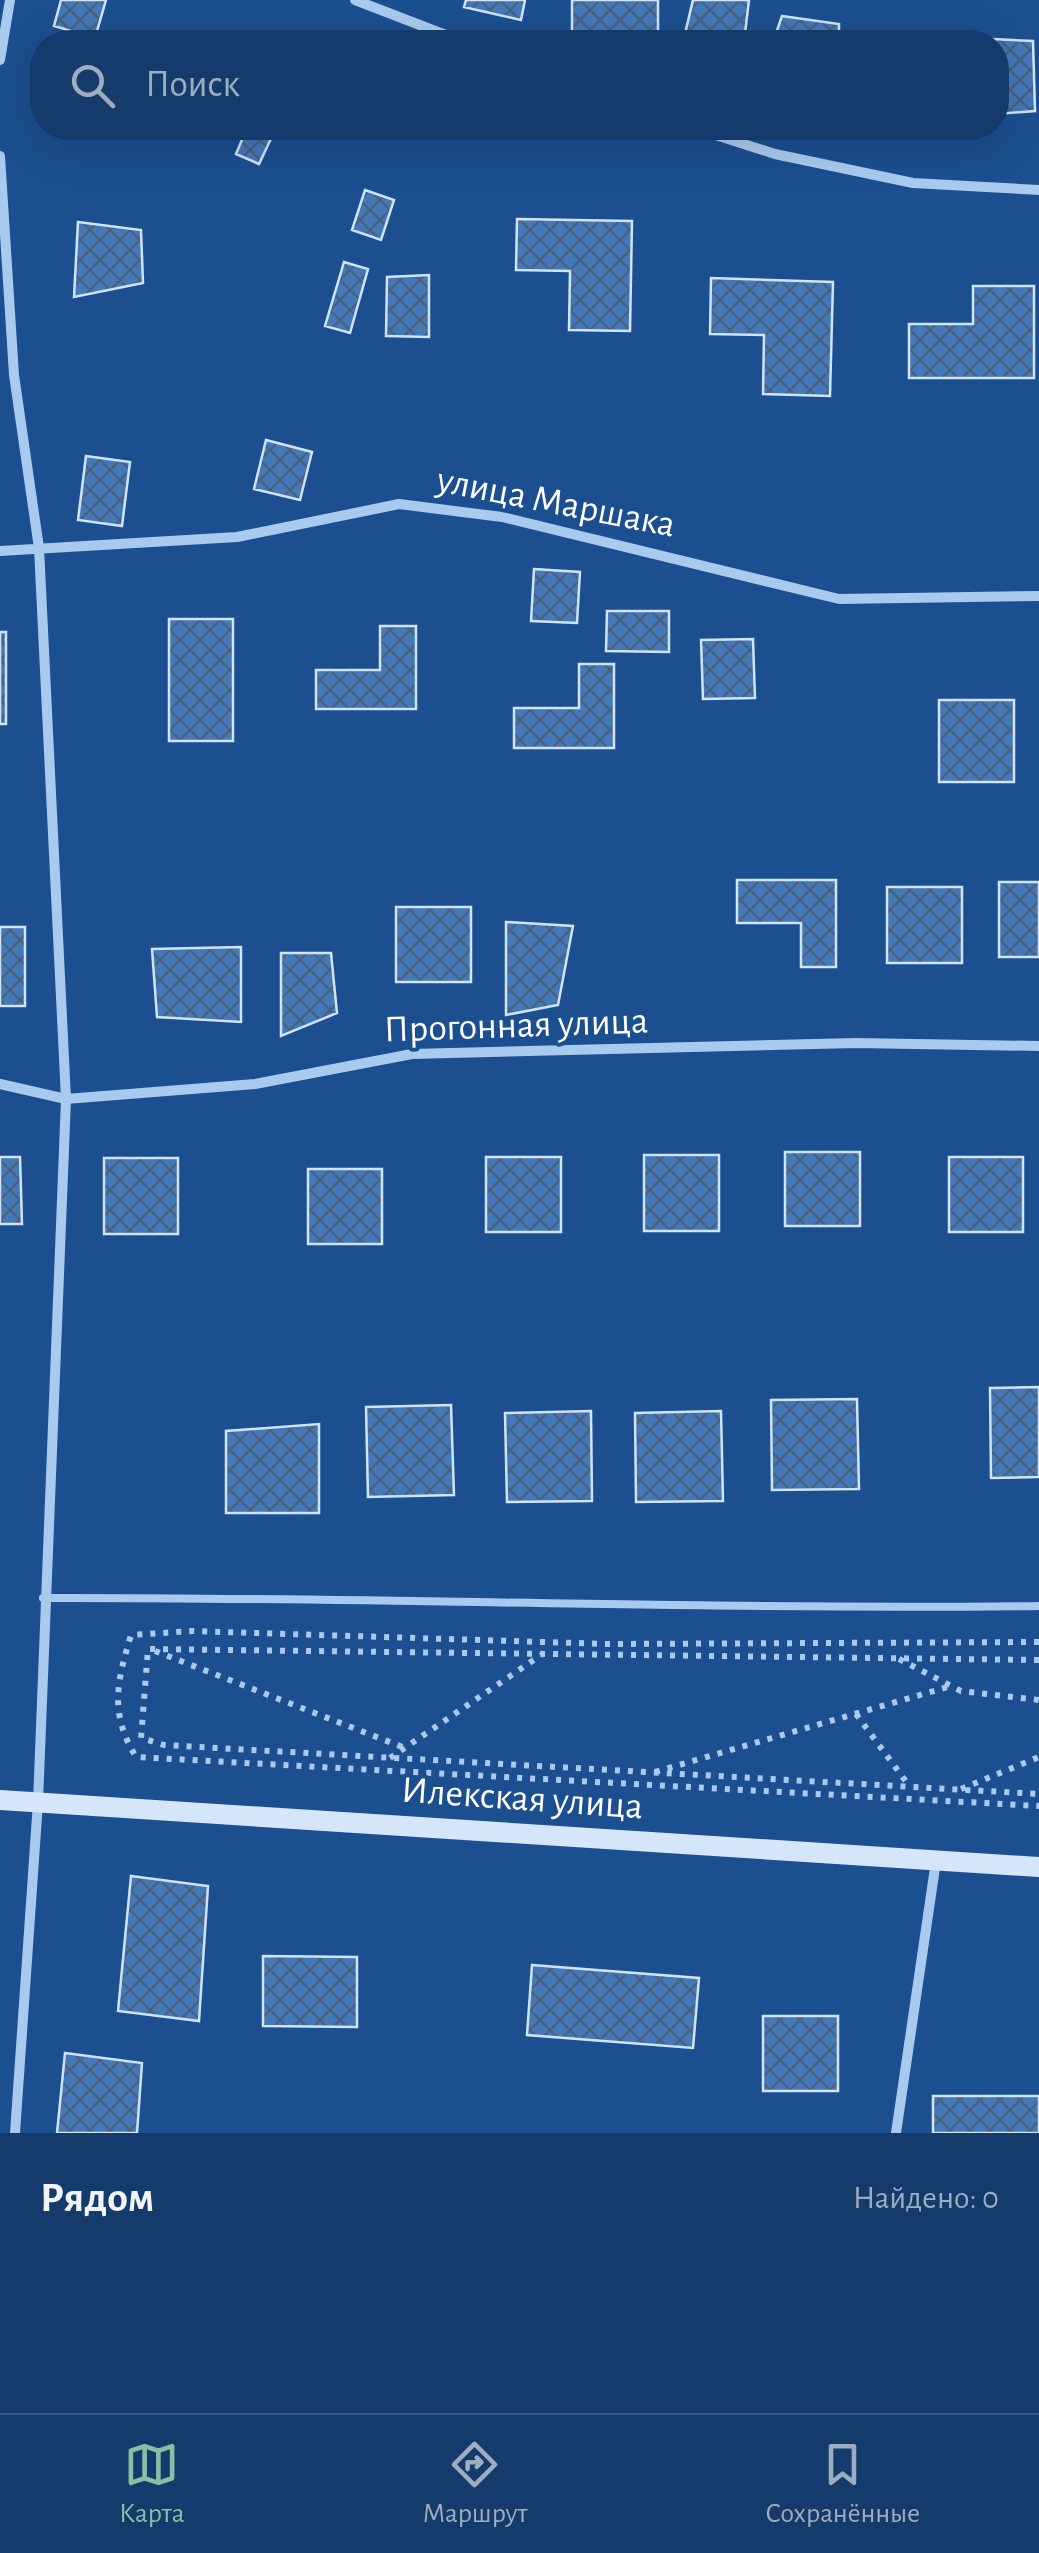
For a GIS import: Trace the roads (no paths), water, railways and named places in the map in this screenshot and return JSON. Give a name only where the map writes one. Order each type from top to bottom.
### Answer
[{"type":"street","points":[[0,60],[10,0]]},
{"type":"street","points":[[356,0],[433,30]]},
{"type":"street","points":[[731,140],[775,154],[913,183],[1039,190]]},
{"type":"street","points":[[0,156],[14,375],[39,548],[66,1099],[43,1598],[38,1802],[15,2133]]},
{"type":"street","name":"улица Маршака","points":[[0,551],[237,537],[399,504],[502,517],[839,598],[1039,596]]},
{"type":"street","name":"Прогонная улица","points":[[0,1084],[66,1099],[255,1084],[412,1054],[856,1043],[1039,1046]]},
{"type":"street","name":"Илекская улица","points":[[0,1800],[1039,1867]]},
{"type":"street","points":[[896,2133],[936,1861]]},
{"type":"lane","points":[[0,377],[14,375]]},
{"type":"lane","points":[[43,1598],[254,1598],[782,1610],[1039,1606]]}]
